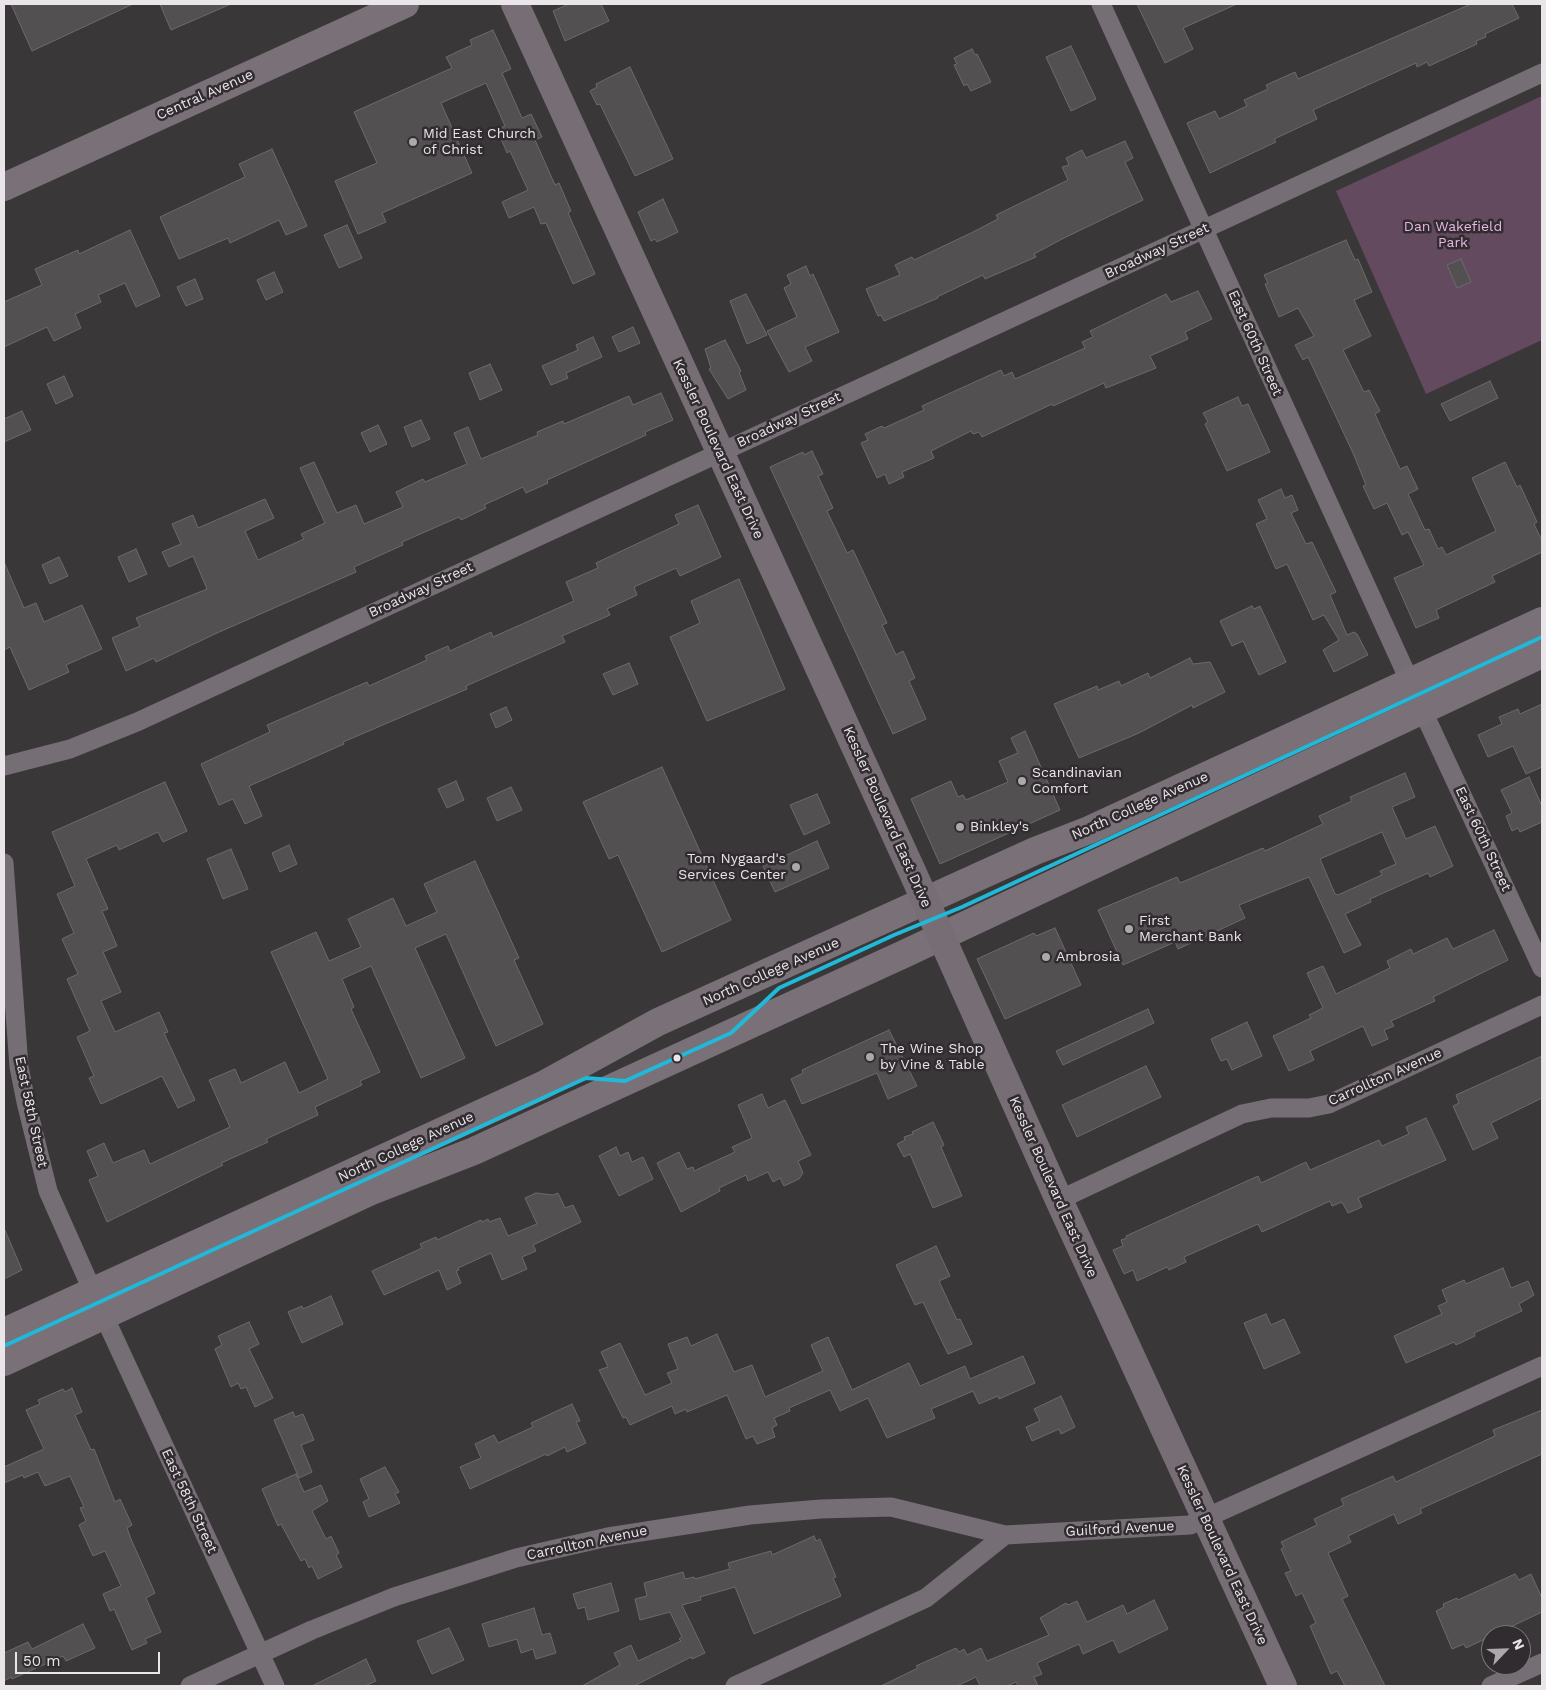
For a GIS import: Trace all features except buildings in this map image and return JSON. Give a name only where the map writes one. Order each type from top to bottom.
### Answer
[{"type":"main road","name":"Central Avenue","points":[[4,187],[405,4]]},
{"type":"main road","name":"Kessler Boulevard East Drive","points":[[515,4],[926,902],[1059,1200],[1283,1686]]},
{"type":"main road","name":"North College Avenue","points":[[4,1332],[542,1085],[660,1021],[1035,851],[1090,830],[1542,621]]},
{"type":"main road","name":"North College Avenue","points":[[4,1362],[369,1192],[474,1151],[941,936],[1542,654]]},
{"type":"street","name":"East 60th Street","points":[[1101,4],[1410,682]]},
{"type":"street","name":"Broadway Street","points":[[4,766],[70,748],[120,729],[1542,73]]},
{"type":"street","name":"East 60th Street","points":[[1422,709],[1542,968]]},
{"type":"street","name":"East 58th Street","points":[[4,863],[10,1033],[45,1182],[93,1292]]},
{"type":"street","name":"Carrollton Avenue","points":[[1059,1200],[1242,1114],[1257,1110],[1309,1108],[1329,1104],[1542,1005]]},
{"type":"street","name":"East 58th Street","points":[[104,1316],[275,1686]]},
{"type":"street","name":"Guilford Avenue","points":[[1005,1535],[1190,1525],[1542,1366]]},
{"type":"street","name":"Carrollton Avenue","points":[[190,1686],[351,1614],[445,1580],[562,1547],[654,1528],[768,1514],[891,1507],[1005,1535]]},
{"type":"street","points":[[736,1686],[926,1598],[1005,1535]]},
{"type":"street","points":[[1491,1686],[1542,1663]]},
{"type":"green space","name":"Dan Wakefield Park","points":[[1542,96],[1542,340],[1426,394],[1336,191]]},
{"type":"transit line","points":[[4,1346],[586,1078],[625,1081],[731,1033],[779,988],[894,935],[962,907],[1542,637]]},
{"type":"place","name":"Mid East Church of Christ","points":[[413,142]]},
{"type":"place","name":"Scandinavian Comfort","points":[[1022,781]]},
{"type":"place","name":"Binkley's","points":[[960,827]]},
{"type":"place","name":"Tom Nygaard's Services Center","points":[[796,867]]},
{"type":"place","name":"First Merchant Bank","points":[[1129,929]]},
{"type":"place","name":"Ambrosia","points":[[1046,957]]},
{"type":"place","name":"The Wine Shop by Vine & Table","points":[[870,1057]]}]
